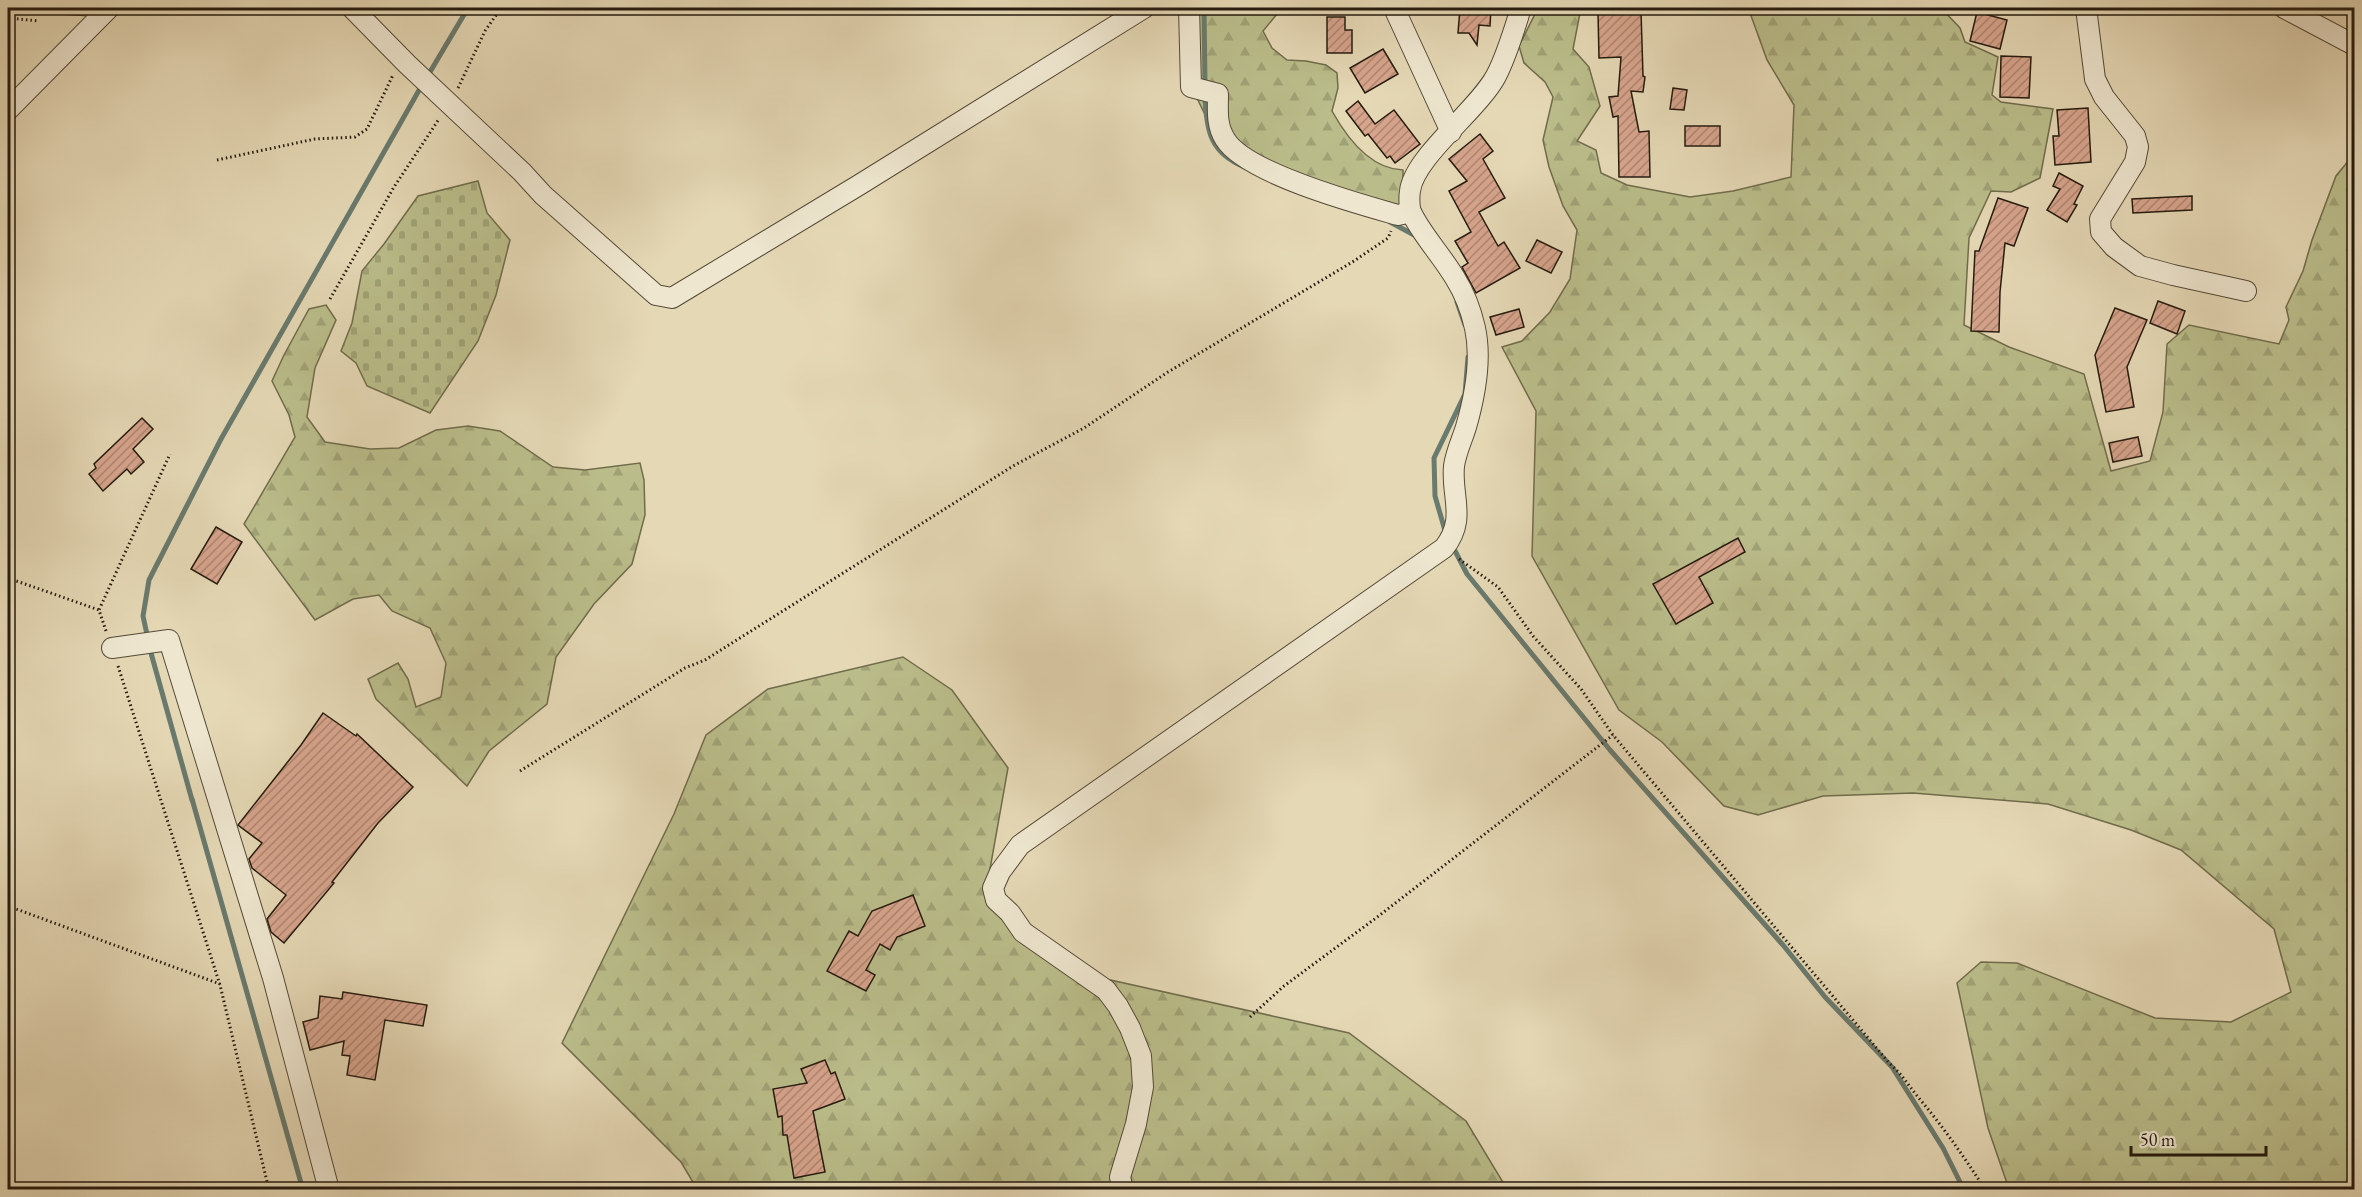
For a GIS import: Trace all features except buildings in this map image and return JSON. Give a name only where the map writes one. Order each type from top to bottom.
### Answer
[{"type":"street","points":[[352,8],[403,61],[522,172],[543,195],[656,295],[672,298],[859,185],[1143,8]]},
{"type":"street","points":[[1189,8],[1191,87],[1218,94],[1218,122],[1225,140],[1250,163],[1313,188],[1398,215],[1411,212]]},
{"type":"street","points":[[1394,8],[1451,132]]},
{"type":"street","points":[[1123,1190],[1120,1177],[1136,1124],[1143,1087],[1141,1056],[1130,1028],[1118,1005],[1106,990],[1023,932],[1010,913],[996,900],[993,888],[1000,872],[1020,845],[1444,548],[1451,539],[1456,526],[1457,499],[1453,476],[1455,455],[1468,421],[1477,383],[1476,330],[1468,300],[1411,212],[1410,190],[1431,152],[1451,132],[1496,76],[1521,8]]},
{"type":"street","points":[[2086,8],[2095,79],[2104,97],[2135,136],[2138,147],[2135,162],[2100,219],[2101,232],[2114,247],[2140,266],[2246,291]]},
{"type":"street","points":[[2284,8],[2355,45]]},
{"type":"street","points":[[8,110],[108,10]]},
{"type":"street","points":[[112,648],[169,640],[273,978],[329,1190]]},
{"type":"lane","points":[[42,8],[108,10]]},
{"type":"path","points":[[330,299],[394,188],[447,103],[485,31],[501,8]]},
{"type":"path","points":[[218,159],[315,139],[355,137],[368,129],[403,61]]},
{"type":"path","points":[[520,771],[686,668],[705,660],[1013,466],[1084,428],[1168,372],[1354,261],[1388,237]]},
{"type":"path","points":[[170,454],[99,609],[220,985],[268,1190]]},
{"type":"path","points":[[1444,548],[1498,587],[1533,636],[1581,689],[1614,735],[1890,1064],[1901,1073],[1939,1121],[1980,1180],[1984,1190]]},
{"type":"path","points":[[8,578],[99,609]]},
{"type":"path","points":[[1250,1017],[1284,986],[1614,735]]},
{"type":"path","points":[[8,906],[220,985]]},
{"type":"green space","points":[[1195,8],[1282,8],[1263,31],[1272,48],[1287,60],[1326,65],[1337,73],[1338,88],[1332,111],[1352,141],[1370,158],[1391,168],[1403,170],[1403,208],[1380,204],[1257,160],[1214,133],[1195,94]]},
{"type":"green space","points":[[1538,8],[1581,8],[1573,49],[1589,67],[1600,106],[1577,141],[1596,150],[1601,173],[1627,185],[1690,197],[1733,191],[1791,177],[1794,105],[1767,60],[1750,13],[1751,8],[1941,8],[1960,28],[1965,42],[1998,57],[1992,95],[2001,102],[2053,109],[2040,178],[2011,192],[1991,191],[1969,238],[1964,325],[2009,347],[2084,374],[2111,471],[2150,461],[2163,412],[2167,344],[2189,325],[2279,344],[2289,320],[2286,307],[2303,271],[2336,176],[2354,154],[2354,1189],[2009,1189],[1988,1128],[1957,983],[1981,962],[2017,963],[2155,1018],[2231,1022],[2291,992],[2274,929],[2181,850],[2131,830],[2048,804],[1913,793],[1823,796],[1758,815],[1724,806],[1662,742],[1619,710],[1532,556],[1536,411],[1502,347],[1522,341],[1550,312],[1570,279],[1577,230],[1563,206],[1549,167],[1543,140],[1553,97],[1545,82],[1524,63],[1519,46]]},
{"type":"green space","points":[[478,181],[487,213],[510,240],[496,295],[478,341],[430,413],[367,386],[356,363],[341,351],[352,323],[362,271],[418,196]]},
{"type":"green space","points":[[326,305],[336,320],[315,368],[307,417],[325,442],[370,449],[399,448],[436,430],[468,426],[500,431],[553,467],[585,470],[640,463],[644,480],[645,515],[632,564],[594,604],[556,657],[547,704],[489,751],[467,786],[376,699],[368,679],[398,663],[408,679],[416,707],[441,697],[446,663],[430,628],[392,611],[379,595],[353,599],[315,620],[244,524],[295,437],[289,415],[272,381],[309,309]]},
{"type":"green space","points":[[903,657],[952,690],[1008,768],[990,869],[1014,914],[1088,975],[1349,1033],[1466,1121],[1507,1189],[697,1189],[681,1162],[562,1043],[674,814],[706,735],[768,689]]},
{"type":"waterway","points":[[427,77],[468,8]]},
{"type":"waterway","points":[[1204,8],[1205,85]]},
{"type":"waterway","points":[[192,800],[143,616],[149,580],[221,439],[422,85]]},
{"type":"waterway","points":[[1205,95],[1207,120],[1212,140],[1225,156],[1247,168]]},
{"type":"waterway","points":[[1390,222],[1416,236]]},
{"type":"waterway","points":[[1457,302],[1465,325]]},
{"type":"waterway","points":[[1446,534],[1435,496],[1434,458],[1465,394],[1468,357]]},
{"type":"waterway","points":[[1452,545],[1467,574],[1610,750],[1783,945],[1825,997],[1892,1067],[1943,1148],[1964,1190]]},
{"type":"waterway","points":[[192,799],[303,1190]]}]
